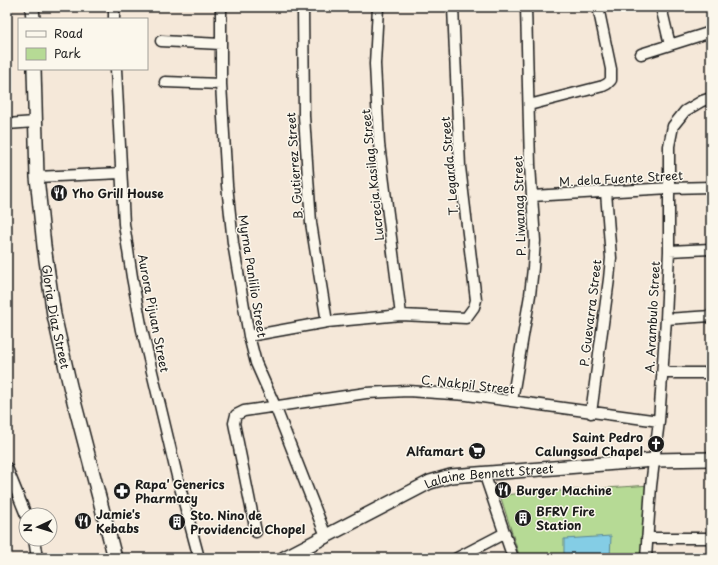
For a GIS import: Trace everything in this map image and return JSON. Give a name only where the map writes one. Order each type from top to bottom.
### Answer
[{"type":"street","points":[[32,7],[33,18]]},
{"type":"street","points":[[114,7],[114,18]]},
{"type":"street","name":"Myrna Panlilio Street","points":[[221,7],[221,84],[227,185],[233,243],[249,336],[256,363],[275,406],[326,536]]},
{"type":"street","name":"B. Gutierrez Street","points":[[303,7],[304,116],[311,223],[327,322]]},
{"type":"street","name":"Lucrecia Kasilag Street","points":[[378,7],[375,64],[379,144],[401,315]]},
{"type":"street","name":"T. Legarda Street","points":[[401,315],[466,318],[474,307],[476,300],[460,167],[452,7]]},
{"type":"street","name":"P. Liwanag Street","points":[[512,402],[533,268],[535,242],[530,165],[526,7]]},
{"type":"street","points":[[529,105],[603,86],[611,80],[611,69],[598,7]]},
{"type":"street","points":[[661,7],[670,45]]},
{"type":"street","points":[[641,54],[711,32]]},
{"type":"street","points":[[161,41],[221,44]]},
{"type":"street","name":"Gloria Diaz Street","points":[[34,70],[37,178],[44,246],[54,315],[70,386],[115,558]]},
{"type":"street","name":"Aurora Pijuan Street","points":[[116,70],[124,224],[132,277],[177,476],[199,558]]},
{"type":"street","points":[[164,82],[221,84]]},
{"type":"street","name":"A. Arambulo Street","points":[[646,558],[654,460],[659,421],[666,319],[669,251],[669,146],[673,126],[685,111],[702,101],[711,98]]},
{"type":"street","points":[[7,124],[35,122]]},
{"type":"street","points":[[37,178],[121,173]]},
{"type":"street","name":"M. dela Fuente Street","points":[[532,196],[711,187]]},
{"type":"street","name":"P. Guevarra Street","points":[[591,413],[611,258],[606,192]]},
{"type":"street","points":[[669,251],[711,249]]},
{"type":"street","points":[[249,336],[327,322],[401,315]]},
{"type":"street","points":[[666,319],[711,316]]},
{"type":"street","points":[[662,373],[711,373]]},
{"type":"street","name":"C. Nakpil Street","points":[[256,532],[234,418],[239,412],[366,393],[408,392],[466,395],[659,421]]},
{"type":"street","name":"Lalaine Bennett Street","points":[[284,558],[430,482],[451,476],[654,460],[711,459]]},
{"type":"street","points":[[7,468],[23,507]]},
{"type":"street","points":[[484,473],[513,558]]},
{"type":"street","points":[[7,493],[18,492]]},
{"type":"street","points":[[458,558],[505,533]]},
{"type":"street","points":[[647,538],[711,538]]},
{"type":"street","points":[[35,547],[37,558]]},
{"type":"green space","points":[[651,485],[647,558],[520,558],[500,495]]},
{"type":"water","points":[[611,536],[610,558],[564,558],[564,539]]},
{"type":"place","name":"Yho Grill House","points":[[59,193]]},
{"type":"place","name":"Saint Pedro Calungsod Chapel","points":[[656,444]]},
{"type":"place","name":"Alfamart","points":[[477,451]]},
{"type":"place","name":"Burger Machine","points":[[503,490]]},
{"type":"place","name":"Rapa' Generics Pharmacy","points":[[122,491]]},
{"type":"place","name":"BFRV Fire Station","points":[[523,518]]},
{"type":"place","name":"Jamie's Kebabs","points":[[83,521]]},
{"type":"place","name":"Sto. Nino de Providencia Chopel","points":[[177,522]]}]
